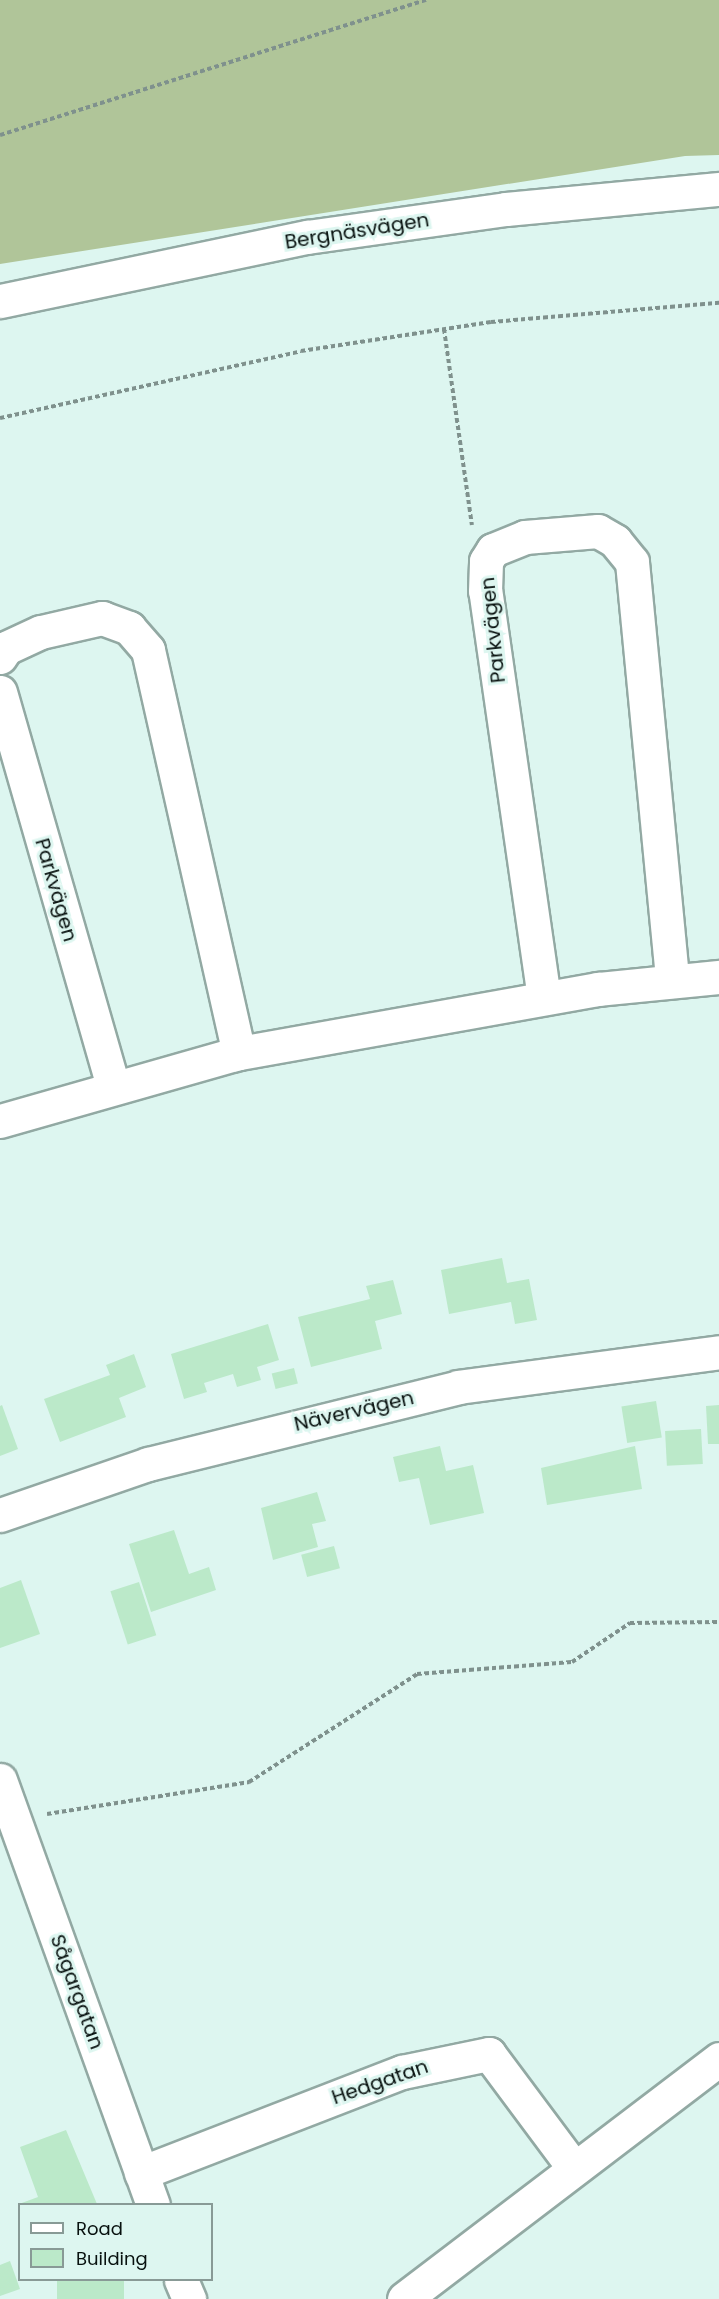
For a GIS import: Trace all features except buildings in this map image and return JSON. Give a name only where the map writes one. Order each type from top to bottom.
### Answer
[{"type":"street","name":"Bergnäsvägen","points":[[0,302],[307,237],[506,209],[719,189]]},
{"type":"street","name":"Parkvägen","points":[[544,998],[485,591],[486,561],[493,550],[525,537],[598,531],[615,541],[632,562],[672,981]]},
{"type":"street","points":[[0,657],[6,648],[41,632],[102,618],[124,624],[148,650],[239,1053]]},
{"type":"street","name":"Parkvägen","points":[[0,692],[113,1087]]},
{"type":"street","points":[[0,1120],[239,1053],[544,998],[719,977]]},
{"type":"street","name":"Nävervägen","points":[[0,1515],[148,1464],[458,1387],[719,1352]]},
{"type":"street","name":"Sågargatan","points":[[0,1780],[152,2203]]},
{"type":"street","name":"Hedgatan","points":[[141,2173],[402,2072],[489,2054],[574,2168]]},
{"type":"street","points":[[404,2299],[719,2059]]},
{"type":"street","points":[[181,2281],[189,2299]]},
{"type":"path","points":[[0,135],[426,0]]},
{"type":"path","points":[[0,418],[183,375],[444,328],[719,303]]},
{"type":"path","points":[[444,328],[473,532],[493,550]]},
{"type":"path","points":[[13,1818],[249,1782],[417,1674],[572,1662],[630,1623],[719,1622]]},
{"type":"green space","points":[[0,0],[719,0],[719,155],[685,156],[0,264]]}]
